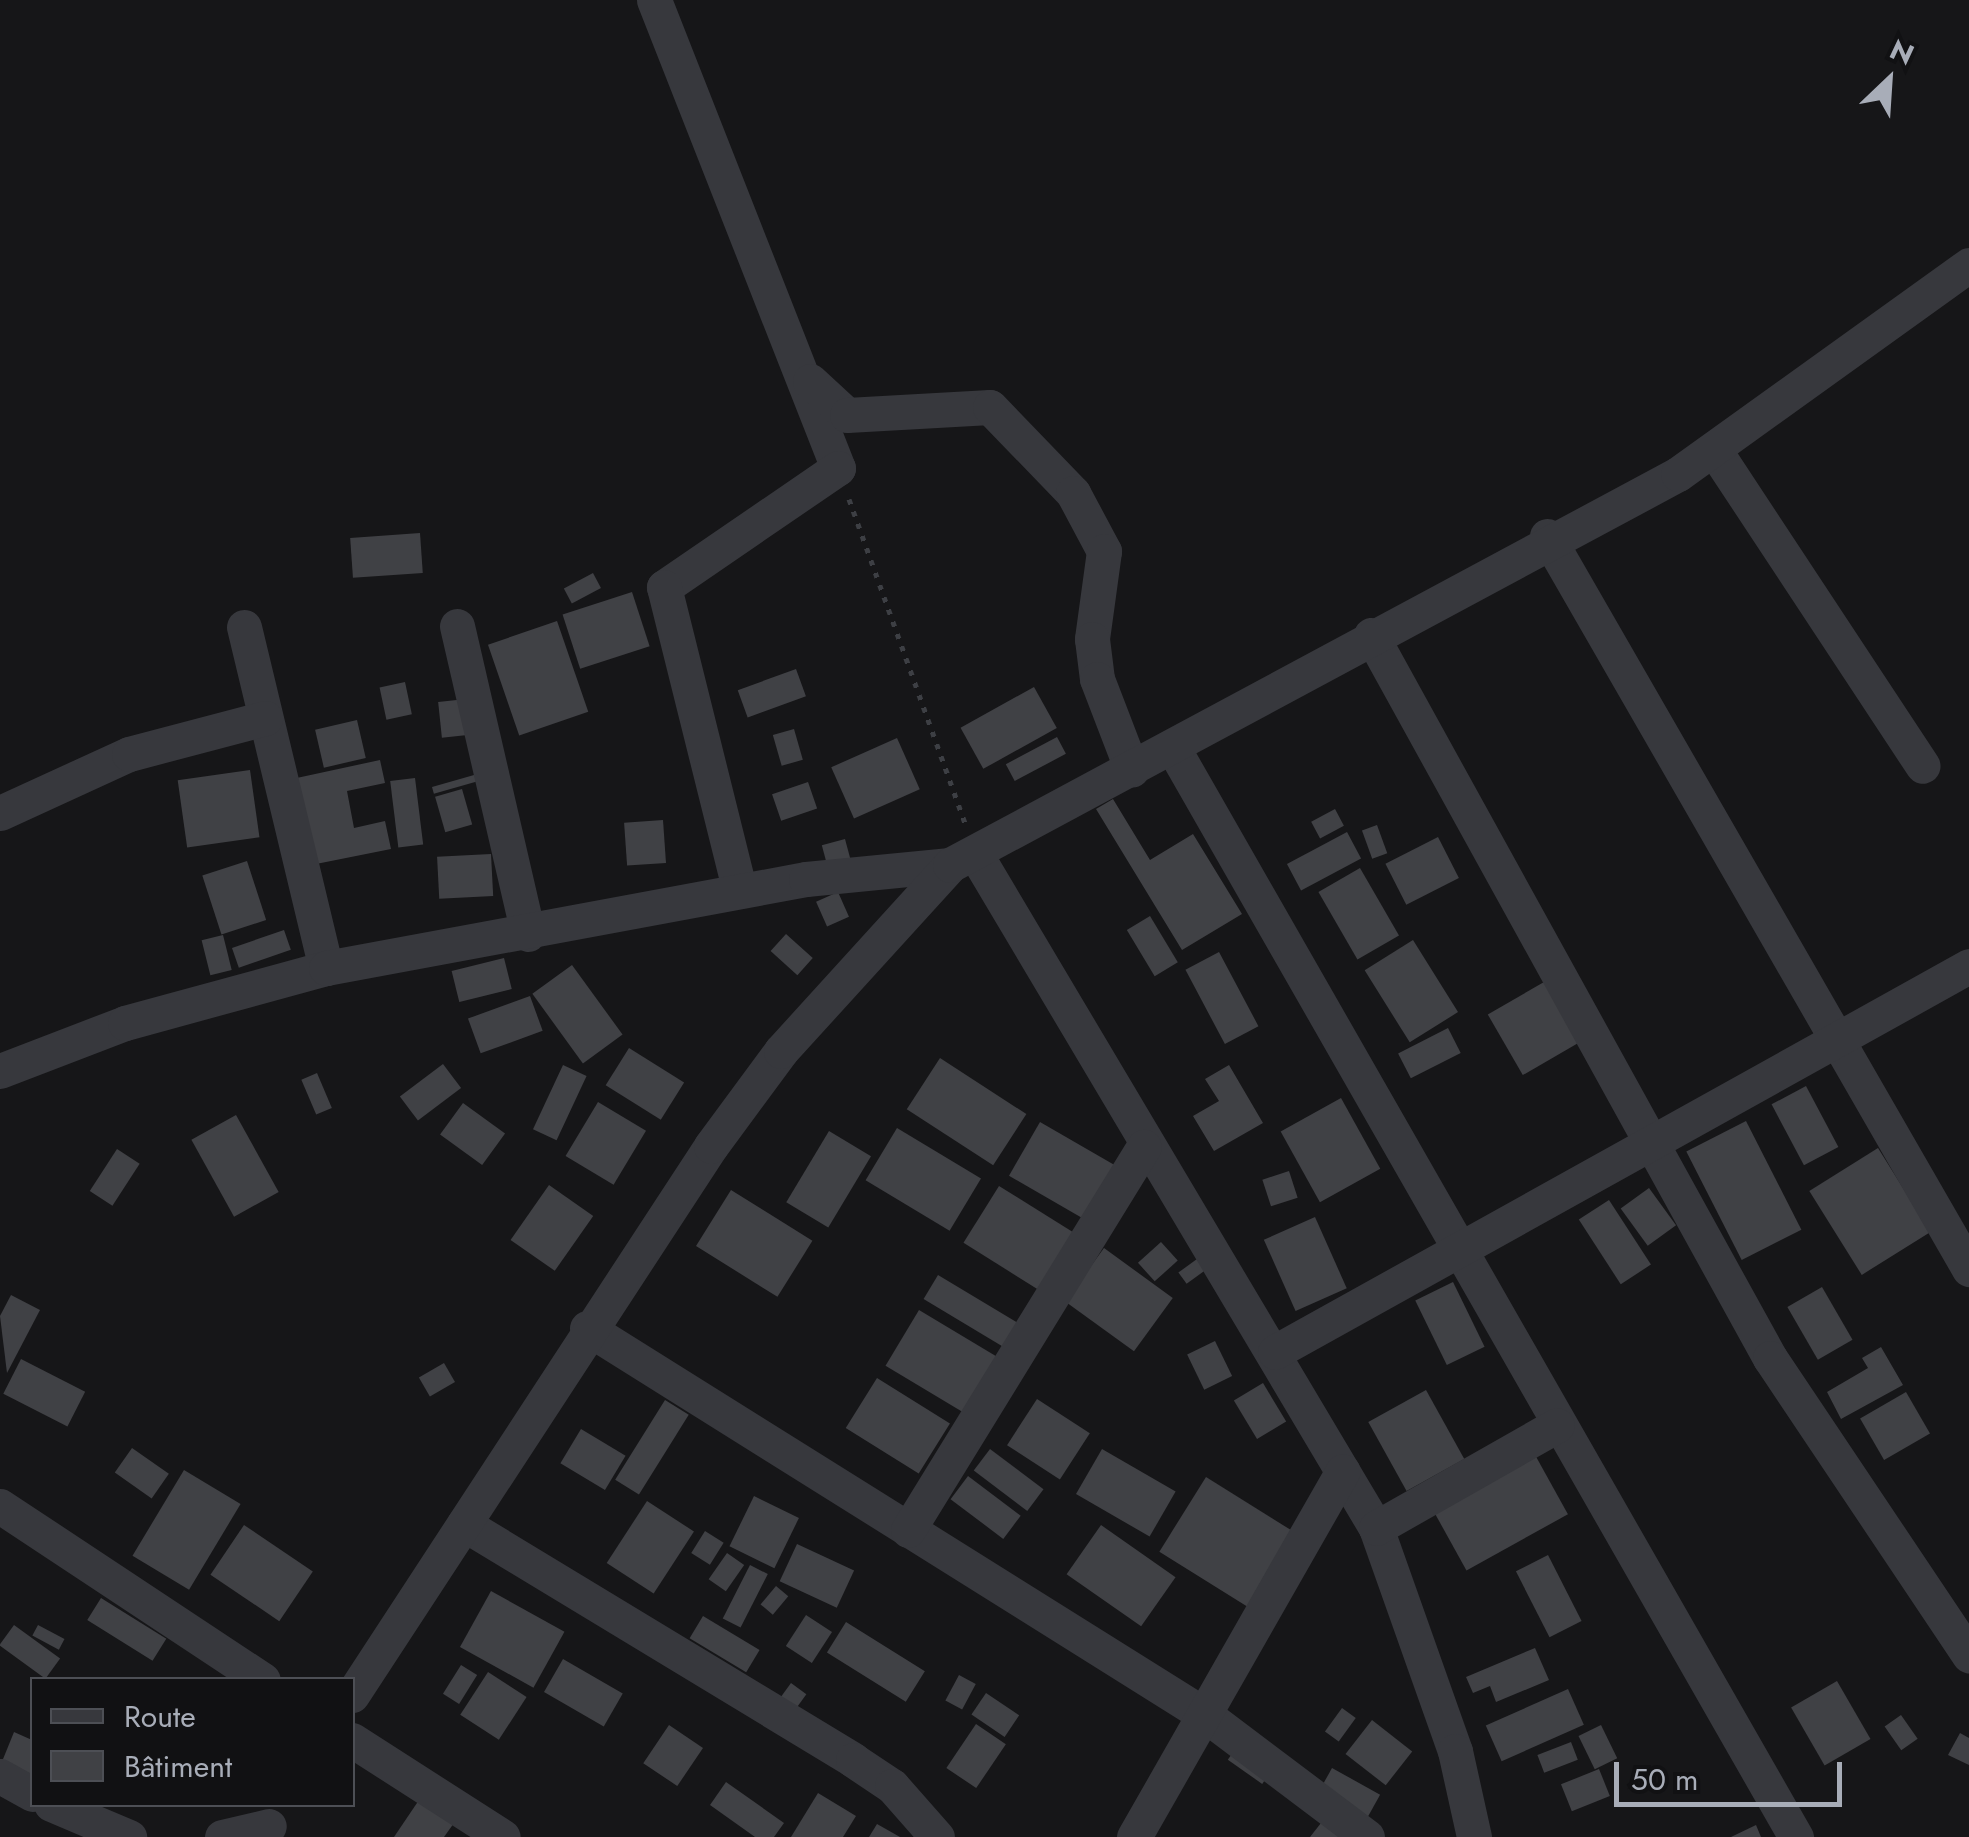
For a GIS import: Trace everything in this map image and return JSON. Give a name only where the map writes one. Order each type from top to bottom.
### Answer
[{"type":"street","points":[[654,0],[838,468],[664,587],[740,891]]},
{"type":"street","points":[[355,1691],[586,1328],[780,1051],[963,860],[1172,748],[1547,536],[1715,451],[1824,362],[1969,265]]},
{"type":"street","points":[[795,359],[821,398],[848,415],[990,407],[1073,493],[1104,551],[1093,652],[1132,770]]},
{"type":"street","points":[[1715,451],[1923,766]]},
{"type":"street","points":[[1547,536],[1842,1038],[1969,1269]]},
{"type":"street","points":[[457,626],[528,934]]},
{"type":"street","points":[[244,627],[326,968]]},
{"type":"street","points":[[1371,635],[1656,1140],[1770,1358],[1969,1655]]},
{"type":"street","points":[[0,813],[129,754],[265,718]]},
{"type":"street","points":[[1172,748],[1796,1837]]},
{"type":"street","points":[[0,1071],[125,1023],[326,968],[528,934],[740,891],[963,860]]},
{"type":"street","points":[[963,860],[1275,1352],[1376,1528],[1455,1751],[1474,1837]]},
{"type":"street","points":[[1275,1352],[1969,966]]},
{"type":"street","points":[[908,1530],[1144,1147]]},
{"type":"street","points":[[586,1328],[1208,1717],[1367,1837]]},
{"type":"street","points":[[1376,1528],[1557,1425]]},
{"type":"street","points":[[1134,1837],[1208,1717],[1343,1470]]},
{"type":"street","points":[[0,1506],[258,1677]]},
{"type":"street","points":[[464,1524],[853,1760],[892,1786],[938,1837]]},
{"type":"street","points":[[355,1742],[502,1837]]},
{"type":"street","points":[[0,1776],[30,1793]]},
{"type":"street","points":[[58,1807],[129,1837]]},
{"type":"street","points":[[222,1837],[271,1823]]},
{"type":"path","points":[[838,468],[963,860]]},
{"type":"building","points":[[420,533],[423,573],[353,578],[350,538]]},
{"type":"building","points":[[593,573],[601,588],[572,604],[564,588]]},
{"type":"building","points":[[632,592],[650,646],[580,669],[563,615]]},
{"type":"building","points":[[557,621],[588,712],[519,736],[488,645]]},
{"type":"building","points":[[796,669],[806,696],[748,717],[738,690]]},
{"type":"building","points":[[405,682],[412,714],[386,720],[380,687]]},
{"type":"building","points":[[1034,687],[1057,728],[983,769],[961,728]]},
{"type":"building","points":[[466,699],[470,735],[442,738],[438,702]]},
{"type":"building","points":[[357,720],[366,758],[324,768],[315,730]]},
{"type":"building","points":[[794,729],[803,760],[782,766],[773,735]]},
{"type":"building","points":[[1057,737],[1066,754],[1015,781],[1006,764]]},
{"type":"building","points":[[897,738],[920,789],[854,818],[831,767]]},
{"type":"building","points":[[380,760],[385,783],[347,791],[354,828],[385,821],[391,849],[311,865],[292,779]]},
{"type":"building","points":[[250,770],[259,837],[187,847],[178,780]]},
{"type":"building","points":[[481,773],[483,780],[434,794],[432,787]]},
{"type":"building","points":[[415,778],[423,845],[398,848],[390,781]]},
{"type":"building","points":[[808,782],[817,808],[781,821],[772,794]]},
{"type":"building","points":[[462,789],[472,825],[445,832],[435,797]]},
{"type":"building","points":[[1113,799],[1150,860],[1193,834],[1242,914],[1182,950],[1096,809]]},
{"type":"building","points":[[1335,809],[1344,826],[1320,838],[1311,822]]},
{"type":"building","points":[[663,820],[666,863],[627,866],[624,823]]},
{"type":"building","points":[[1377,825],[1387,853],[1372,859],[1362,830]]},
{"type":"building","points":[[1347,832],[1361,858],[1301,890],[1287,864]]},
{"type":"building","points":[[1438,837],[1459,878],[1406,905],[1385,864]]},
{"type":"building","points":[[845,839],[850,858],[827,865],[822,845]]},
{"type":"building","points":[[491,854],[493,896],[439,899],[437,857]]},
{"type":"building","points":[[247,861],[266,920],[221,934],[202,876]]},
{"type":"building","points":[[1360,868],[1399,936],[1357,960],[1318,892]]},
{"type":"building","points":[[838,892],[849,917],[827,926],[816,902]]},
{"type":"building","points":[[1150,916],[1178,962],[1155,976],[1127,930]]},
{"type":"building","points":[[284,930],[291,950],[239,968],[232,948]]},
{"type":"building","points":[[786,934],[813,958],[797,975],[771,951]]},
{"type":"building","points":[[223,935],[232,970],[210,975],[202,940]]},
{"type":"building","points":[[1413,940],[1458,1012],[1410,1042],[1365,970]]},
{"type":"building","points":[[1219,952],[1258,1026],[1225,1044],[1185,970]]},
{"type":"building","points":[[504,958],[512,989],[459,1002],[452,971]]},
{"type":"building","points":[[572,965],[623,1035],[583,1063],[532,994]]},
{"type":"building","points":[[1551,978],[1586,1039],[1523,1075],[1488,1015]]},
{"type":"building","points":[[530,996],[543,1031],[481,1053],[468,1019]]},
{"type":"building","points":[[1448,1028],[1461,1053],[1411,1078],[1398,1053]]},
{"type":"building","points":[[629,1048],[684,1082],[661,1120],[606,1085]]},
{"type":"building","points":[[940,1058],[1026,1114],[993,1165],[907,1109]]},
{"type":"building","points":[[443,1064],[461,1088],[418,1120],[400,1096]]},
{"type":"building","points":[[563,1065],[587,1076],[557,1140],[533,1129]]},
{"type":"building","points":[[1229,1065],[1263,1123],[1214,1151],[1193,1116],[1219,1101],[1205,1079]]},
{"type":"building","points":[[317,1073],[332,1108],[316,1115],[301,1080]]},
{"type":"building","points":[[1806,1086],[1838,1147],[1804,1165],[1772,1104]]},
{"type":"building","points":[[1341,1098],[1380,1169],[1320,1202],[1281,1131]]},
{"type":"building","points":[[598,1102],[646,1131],[614,1185],[566,1156]]},
{"type":"building","points":[[463,1103],[505,1134],[482,1165],[440,1135]]},
{"type":"building","points":[[236,1115],[279,1192],[234,1217],[191,1140]]},
{"type":"building","points":[[1746,1121],[1801,1230],[1742,1260],[1686,1151]]},
{"type":"building","points":[[1040,1122],[1122,1170],[1091,1223],[1009,1176]]},
{"type":"building","points":[[897,1128],[981,1178],[950,1231],[866,1180]]},
{"type":"building","points":[[829,1131],[871,1156],[828,1227],[786,1202]]},
{"type":"building","points":[[1878,1148],[1930,1232],[1862,1275],[1809,1191]]},
{"type":"building","points":[[117,1149],[140,1164],[112,1206],[90,1191]]},
{"type":"building","points":[[1289,1171],[1298,1198],[1271,1206],[1262,1180]]},
{"type":"building","points":[[549,1185],[593,1216],[555,1271],[511,1240]]},
{"type":"building","points":[[999,1186],[1080,1236],[1044,1293],[963,1243]]},
{"type":"building","points":[[1649,1188],[1676,1225],[1648,1246],[1621,1209]]},
{"type":"building","points":[[731,1190],[812,1241],[777,1297],[696,1246]]},
{"type":"building","points":[[1609,1200],[1651,1265],[1621,1284],[1579,1220]]},
{"type":"building","points":[[1315,1217],[1347,1288],[1296,1311],[1264,1240]]},
{"type":"building","points":[[1161,1242],[1178,1261],[1155,1281],[1138,1263]]},
{"type":"building","points":[[1104,1248],[1173,1298],[1134,1351],[1065,1301]]},
{"type":"building","points":[[1197,1259],[1205,1270],[1187,1284],[1178,1273]]},
{"type":"building","points":[[938,1275],[1025,1328],[1011,1352],[924,1299]]},
{"type":"building","points":[[1453,1282],[1485,1347],[1447,1365],[1415,1300]]},
{"type":"building","points":[[1822,1287],[1852,1340],[1818,1360],[1787,1307]]},
{"type":"building","points":[[11,1295],[40,1310],[7,1373],[0,1316]]},
{"type":"building","points":[[919,1310],[997,1357],[964,1413],[886,1366]]},
{"type":"building","points":[[1215,1341],[1232,1376],[1204,1390],[1187,1355]]},
{"type":"building","points":[[1881,1347],[1903,1385],[1841,1419],[1827,1392],[1868,1368],[1862,1358]]},
{"type":"building","points":[[21,1359],[85,1392],[67,1426],[3,1394]]},
{"type":"building","points":[[444,1363],[455,1382],[430,1397],[419,1378]]},
{"type":"building","points":[[877,1378],[950,1424],[919,1474],[846,1428]]},
{"type":"building","points":[[1263,1383],[1286,1422],[1257,1439],[1234,1401]]},
{"type":"building","points":[[1426,1390],[1464,1459],[1407,1491],[1368,1422]]},
{"type":"building","points":[[1906,1392],[1930,1434],[1884,1460],[1860,1418]]},
{"type":"building","points":[[1037,1399],[1090,1433],[1060,1479],[1007,1445]]},
{"type":"building","points":[[665,1400],[689,1415],[639,1495],[615,1480]]},
{"type":"building","points":[[581,1429],[626,1456],[605,1490],[560,1463]]},
{"type":"building","points":[[132,1448],[169,1474],[152,1498],[115,1473]]},
{"type":"building","points":[[990,1449],[1044,1489],[1027,1511],[974,1471]]},
{"type":"building","points":[[1102,1449],[1176,1492],[1150,1537],[1076,1494]]},
{"type":"building","points":[[1534,1453],[1568,1514],[1466,1570],[1433,1509]]},
{"type":"building","points":[[184,1470],[241,1504],[189,1590],[132,1556]]},
{"type":"building","points":[[968,1476],[1021,1516],[1003,1539],[951,1499]]},
{"type":"building","points":[[1206,1477],[1294,1532],[1248,1607],[1159,1552]]},
{"type":"building","points":[[754,1496],[799,1518],[774,1568],[729,1546]]},
{"type":"building","points":[[647,1501],[694,1531],[654,1594],[607,1563]]},
{"type":"building","points":[[244,1525],[313,1571],[279,1621],[210,1575]]},
{"type":"building","points":[[1101,1525],[1176,1577],[1141,1626],[1067,1574]]},
{"type":"building","points":[[705,1531],[724,1543],[710,1565],[691,1553]]},
{"type":"building","points":[[797,1544],[854,1571],[837,1608],[780,1581]]},
{"type":"building","points":[[727,1553],[744,1565],[726,1591],[709,1579]]},
{"type":"building","points":[[1548,1555],[1582,1621],[1550,1637],[1516,1571]]},
{"type":"building","points":[[750,1565],[768,1574],[741,1628],[723,1618]]},
{"type":"building","points":[[776,1586],[788,1596],[773,1615],[761,1604]]},
{"type":"building","points":[[491,1591],[564,1632],[533,1688],[460,1647]]},
{"type":"building","points":[[101,1598],[166,1639],[153,1661],[87,1620]]},
{"type":"building","points":[[806,1615],[832,1632],[812,1663],[786,1646]]},
{"type":"building","points":[[703,1616],[760,1650],[746,1672],[690,1638]]},
{"type":"building","points":[[846,1622],[925,1671],[906,1702],[827,1653]]},
{"type":"building","points":[[14,1625],[60,1659],[43,1677],[0,1644]]},
{"type":"building","points":[[38,1625],[64,1639],[59,1650],[32,1636]]},
{"type":"building","points":[[1535,1648],[1549,1680],[1496,1702],[1490,1686],[1473,1693],[1466,1677]]},
{"type":"building","points":[[563,1659],[623,1694],[604,1726],[544,1692]]},
{"type":"building","points":[[461,1665],[477,1675],[459,1704],[443,1694]]},
{"type":"building","points":[[488,1672],[527,1697],[499,1740],[460,1715]]},
{"type":"building","points":[[959,1675],[976,1684],[962,1710],[945,1701]]},
{"type":"building","points":[[1837,1681],[1870,1739],[1825,1766],[1791,1707]]},
{"type":"building","points":[[791,1683],[806,1694],[794,1711],[779,1700]]},
{"type":"building","points":[[1568,1689],[1584,1725],[1502,1761],[1486,1726]]},
{"type":"building","points":[[986,1693],[1019,1715],[1005,1737],[971,1715]]},
{"type":"building","points":[[1342,1708],[1356,1718],[1339,1741],[1325,1731]]},
{"type":"building","points":[[1901,1715],[1918,1739],[1901,1750],[1885,1726]]},
{"type":"building","points":[[1372,1720],[1412,1751],[1386,1785],[1346,1754]]},
{"type":"building","points":[[976,1724],[1006,1744],[976,1788],[946,1768]]},
{"type":"building","points":[[669,1725],[703,1748],[677,1786],[643,1763]]},
{"type":"building","points":[[1601,1725],[1617,1758],[1595,1769],[1579,1736]]},
{"type":"building","points":[[14,1732],[30,1739],[30,1777],[1,1764]]},
{"type":"building","points":[[1960,1733],[1969,1738],[1969,1765],[1948,1755]]},
{"type":"building","points":[[1241,1741],[1275,1765],[1262,1784],[1228,1760]]},
{"type":"building","points":[[1571,1742],[1578,1760],[1544,1773],[1537,1755]]},
{"type":"building","points":[[1332,1768],[1380,1795],[1366,1820],[1318,1793]]},
{"type":"building","points":[[1599,1769],[1610,1796],[1572,1811],[1561,1784]]},
{"type":"building","points":[[726,1782],[784,1823],[774,1837],[755,1837],[710,1805]]},
{"type":"building","points":[[818,1793],[856,1816],[843,1837],[791,1837]]},
{"type":"building","points":[[419,1800],[454,1823],[444,1837],[394,1837]]},
{"type":"building","points":[[1321,1823],[1339,1837],[1310,1837]]},
{"type":"building","points":[[877,1824],[900,1837],[869,1837]]},
{"type":"building","points":[[1756,1825],[1761,1837],[1731,1837]]}]
